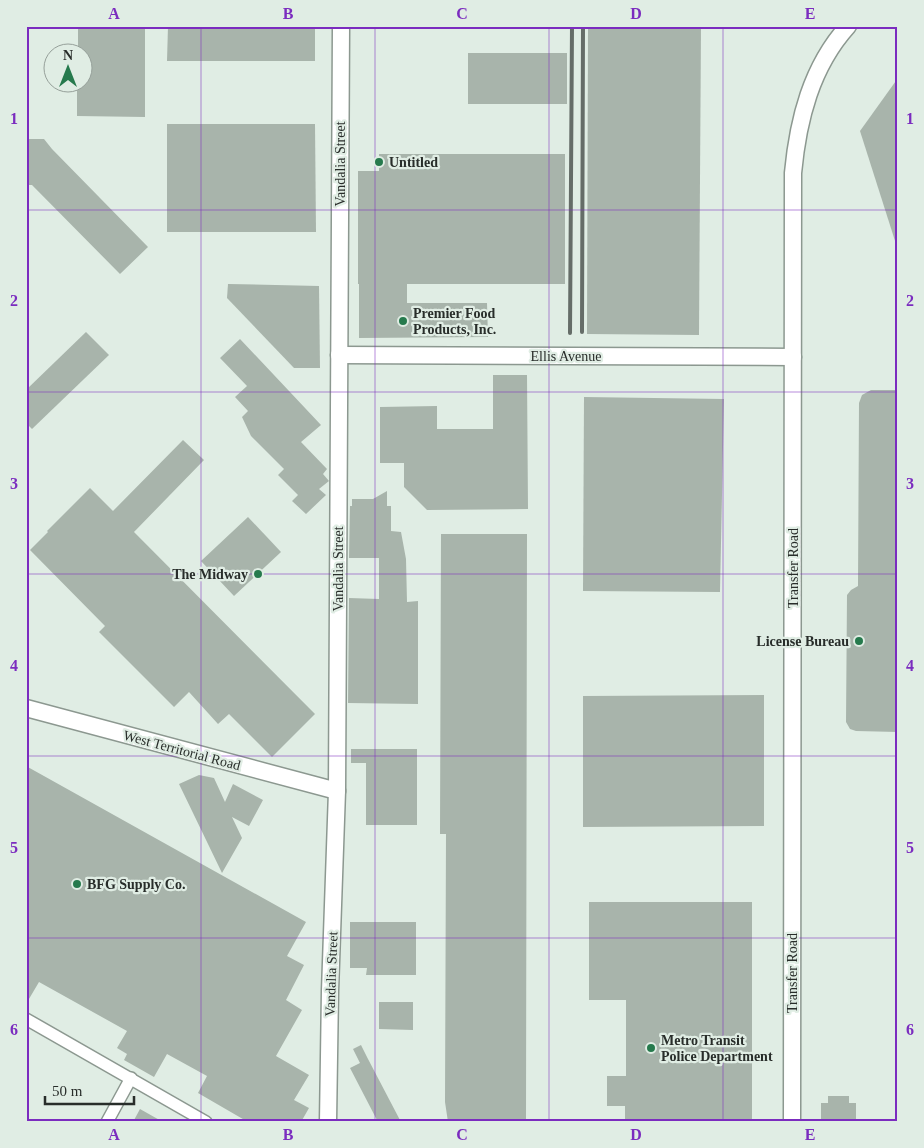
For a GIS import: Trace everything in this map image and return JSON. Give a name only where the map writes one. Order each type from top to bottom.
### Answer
[{"type":"street","name":"Vandalia Street","points":[[327,1118],[337,791],[341,26]]},
{"type":"street","name":"Transfer Road","points":[[792,1122],[794,173],[796,147],[807,97],[817,73],[830,50],[848,26]]},
{"type":"street","name":"Ellis Avenue","points":[[339,355],[793,357]]},
{"type":"street","name":"West Territorial Road","points":[[26,708],[337,791]]},
{"type":"street","points":[[26,1019],[206,1122]]},
{"type":"street","points":[[108,1122],[131,1078]]},
{"type":"building","points":[[78,26],[145,26],[145,117],[77,116],[77,92],[92,92],[92,42],[78,42]]},
{"type":"building","points":[[168,26],[315,26],[315,61],[167,61]]},
{"type":"building","points":[[588,26],[701,26],[699,335],[587,334]]},
{"type":"building","points":[[468,53],[567,53],[567,104],[468,104]]},
{"type":"building","points":[[898,78],[898,244],[896,244],[860,131]]},
{"type":"building","points":[[167,124],[315,124],[316,232],[167,232]]},
{"type":"building","points":[[26,139],[44,139],[148,247],[120,274],[32,185],[26,185]]},
{"type":"building","points":[[379,154],[565,154],[565,284],[407,284],[407,303],[487,303],[488,337],[359,338],[358,171],[379,171]]},
{"type":"building","points":[[228,284],[319,286],[320,368],[294,368],[227,298]]},
{"type":"building","points":[[86,332],[109,355],[32,429],[26,423],[26,390]]},
{"type":"building","points":[[240,339],[321,425],[301,442],[327,469],[323,474],[329,481],[319,489],[326,495],[306,514],[292,501],[298,495],[278,475],[284,469],[251,436],[242,417],[248,411],[235,397],[247,386],[220,358]]},
{"type":"building","points":[[493,375],[527,375],[528,509],[427,510],[404,487],[404,463],[380,463],[380,407],[437,406],[437,429],[493,429]]},
{"type":"building","points":[[871,390],[898,390],[898,732],[856,731],[850,729],[846,722],[847,595],[858,586],[859,403],[862,395]]},
{"type":"building","points":[[584,397],[724,399],[720,592],[583,591]]},
{"type":"building","points":[[183,440],[204,460],[134,532],[315,714],[272,757],[229,714],[218,724],[189,692],[174,707],[99,632],[105,626],[30,550],[90,488],[113,511]]},
{"type":"building","points":[[387,491],[387,506],[391,506],[391,531],[401,532],[406,559],[407,602],[418,601],[418,704],[348,703],[349,598],[379,599],[379,558],[349,558],[350,506],[352,506],[352,499],[373,499]]},
{"type":"building","points":[[248,517],[281,552],[234,596],[201,561]]},
{"type":"building","points":[[441,534],[527,534],[526,1122],[448,1122],[445,1102],[446,834],[440,834]]},
{"type":"building","points":[[764,695],[764,826],[583,827],[583,696]]},
{"type":"building","points":[[351,749],[417,749],[417,825],[366,825],[366,763],[351,763]]},
{"type":"building","points":[[26,766],[306,922],[287,956],[304,965],[286,1000],[302,1010],[276,1056],[309,1075],[294,1100],[309,1108],[301,1122],[248,1122],[198,1093],[207,1076],[167,1054],[154,1077],[124,1060],[127,1054],[117,1048],[127,1031],[39,982],[26,1004]]},
{"type":"building","points":[[199,775],[214,778],[225,802],[233,784],[263,800],[249,826],[232,817],[242,838],[222,873],[179,784]]},
{"type":"building","points":[[589,902],[752,902],[752,1122],[625,1122],[625,1106],[607,1106],[607,1076],[626,1076],[626,1000],[589,1000]]},
{"type":"building","points":[[350,922],[416,922],[416,975],[366,975],[367,968],[350,968]]},
{"type":"building","points":[[379,1002],[413,1002],[413,1030],[379,1029]]},
{"type":"building","points":[[361,1045],[401,1122],[378,1122],[350,1068],[360,1063],[353,1049]]},
{"type":"building","points":[[828,1096],[849,1096],[849,1103],[856,1103],[856,1122],[821,1122],[821,1103],[828,1103]]},
{"type":"building","points":[[140,1109],[163,1122],[133,1122]]},
{"type":"railway","points":[[570,333],[572,26]]},
{"type":"railway","points":[[582,332],[583,26]]},
{"type":"place","name":"Untitled","points":[[379,162]]},
{"type":"place","name":"Premier Food Products, Inc.","points":[[403,321]]},
{"type":"place","name":"The Midway","points":[[258,574]]},
{"type":"place","name":"License Bureau","points":[[859,641]]},
{"type":"place","name":"BFG Supply Co.","points":[[77,884]]},
{"type":"place","name":"Metro Transit Police Department","points":[[651,1048]]}]
